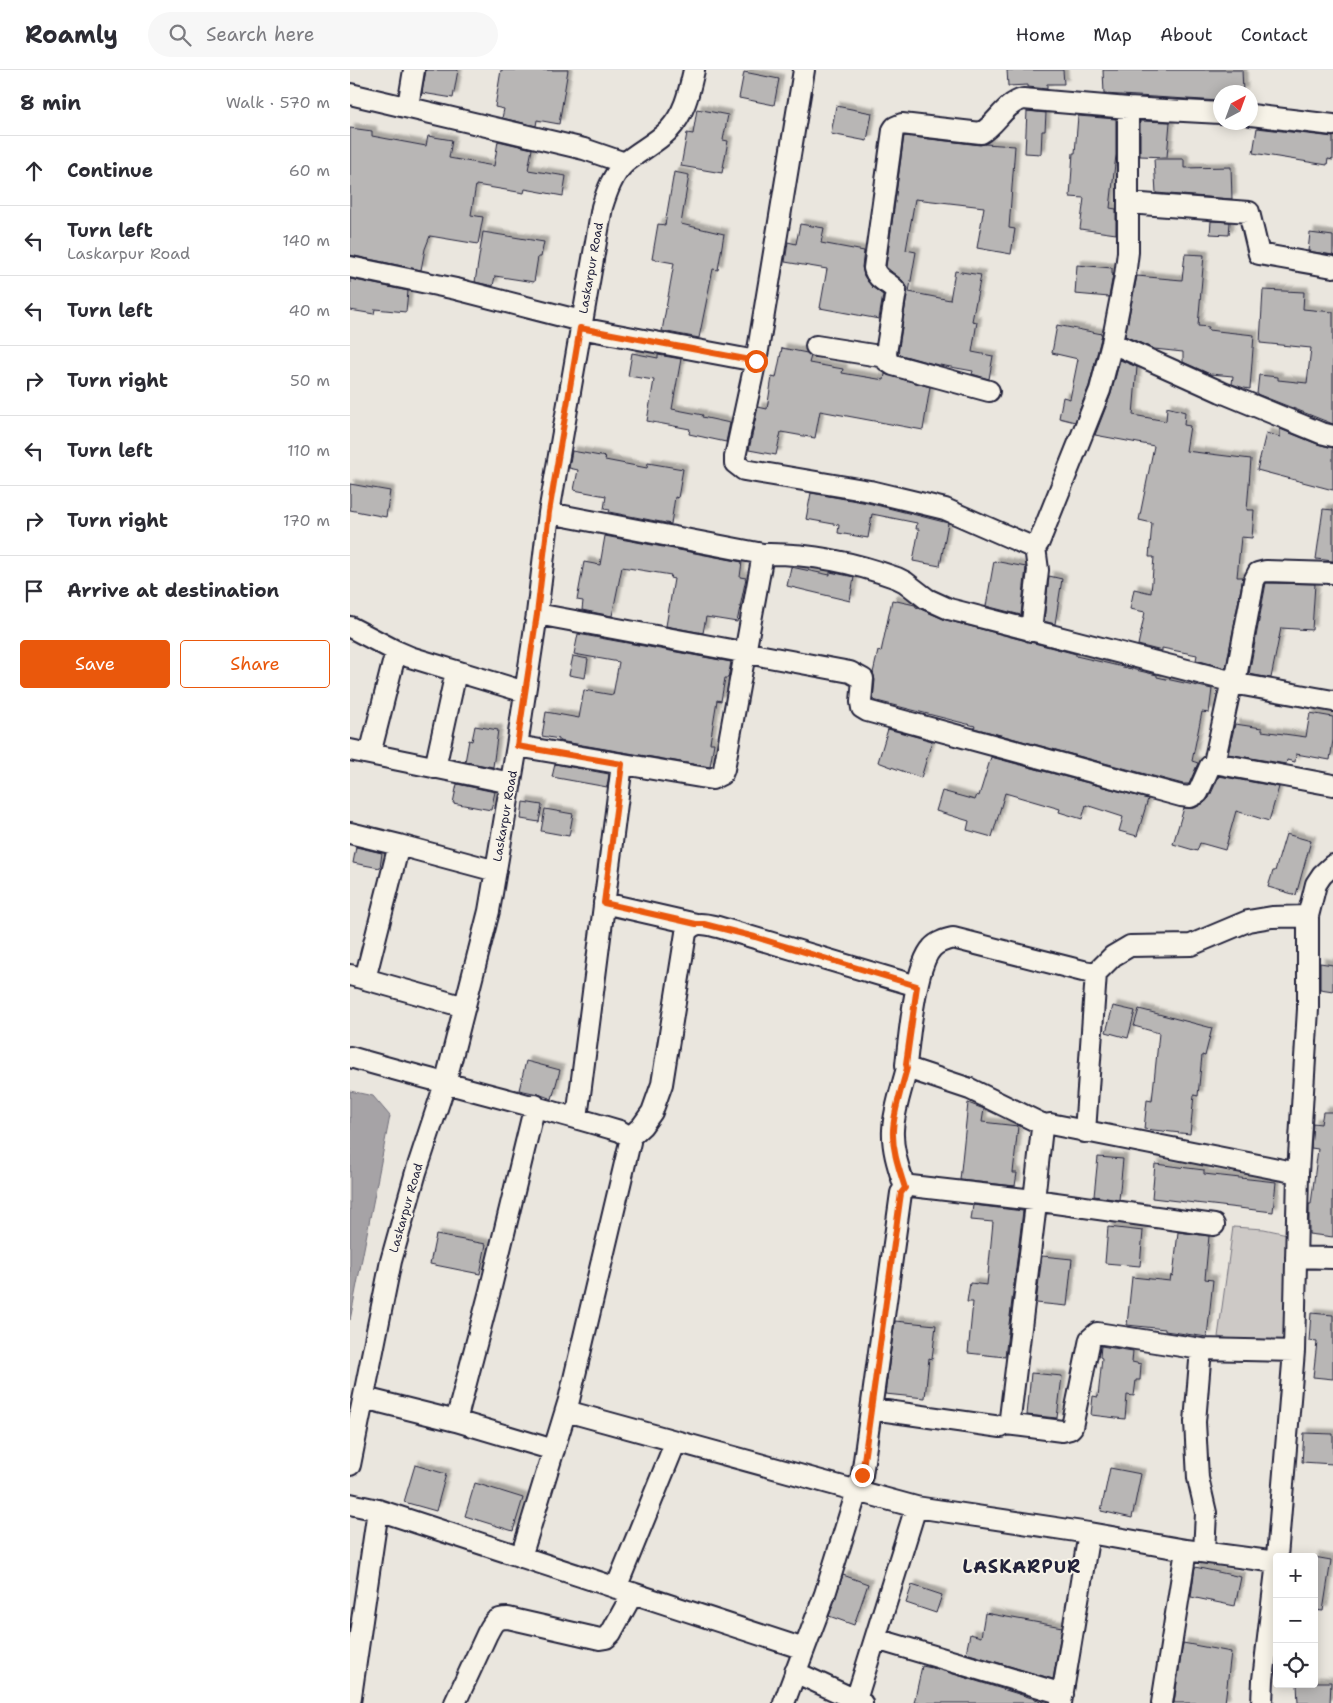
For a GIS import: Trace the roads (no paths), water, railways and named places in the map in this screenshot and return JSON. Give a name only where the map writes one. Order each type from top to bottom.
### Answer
[{"type":"street","points":[[408,106],[414,70]]},
{"type":"street","name":"Laskarpur Road","points":[[350,1465],[393,1252],[444,1084],[483,938],[517,746],[537,614],[549,512],[602,207],[617,172],[625,163],[670,129],[681,113],[686,102],[694,70]]},
{"type":"street","points":[[804,70],[756,361],[735,463],[744,470],[870,491],[945,509],[1034,547]]},
{"type":"street","points":[[350,94],[408,106],[584,149],[625,163]]},
{"type":"street","points":[[989,391],[893,365],[887,361],[886,357],[896,291],[879,278],[874,268],[892,130],[902,124],[981,132],[1010,104],[1023,98],[1128,108],[1213,113]]},
{"type":"street","points":[[1034,547],[1039,542],[1100,390],[1112,343],[1127,264],[1128,108]]},
{"type":"street","points":[[1258,116],[1333,125]]},
{"type":"street","points":[[1128,203],[1249,212],[1259,254],[1333,266]]},
{"type":"street","points":[[350,267],[465,291],[581,325],[756,361]]},
{"type":"street","points":[[1112,343],[1221,392],[1321,433],[1333,436]]},
{"type":"street","points":[[816,346],[886,357]]},
{"type":"street","points":[[549,512],[763,554],[790,553],[813,555],[897,578],[927,599],[949,609],[1232,682],[1333,701]]},
{"type":"street","points":[[1031,631],[1038,570],[1034,547]]},
{"type":"street","points":[[517,746],[712,779],[722,774],[763,554]]},
{"type":"street","points":[[537,614],[850,672],[863,680],[861,702],[862,708],[867,711],[1180,796],[1190,797],[1198,794],[1210,766],[1214,763],[1232,682],[1237,672],[1254,581],[1258,573],[1266,571],[1333,573]]},
{"type":"street","points":[[350,628],[396,651],[456,672],[525,692]]},
{"type":"street","points":[[370,754],[396,651]]},
{"type":"street","points":[[435,768],[456,672]]},
{"type":"street","points":[[350,750],[511,783]]},
{"type":"street","points":[[1214,763],[1333,785]]},
{"type":"street","points":[[577,1118],[622,764]]},
{"type":"street","points":[[350,833],[496,871]]},
{"type":"street","points":[[399,845],[358,977],[465,1007]]},
{"type":"street","points":[[1277,1553],[1294,1351],[1298,1173],[1308,1009],[1308,916],[1316,884],[1322,875],[1333,865]]},
{"type":"street","points":[[604,903],[755,937],[917,986]]},
{"type":"street","points":[[1085,1132],[1096,973],[1113,956],[1130,946],[1191,945],[1248,921],[1272,917],[1308,916]]},
{"type":"street","points":[[522,1557],[566,1411],[630,1137],[642,1126],[652,1112],[662,1084],[686,933],[689,927],[696,924]]},
{"type":"street","points":[[905,1188],[897,1160],[893,1132],[894,1117],[907,1068],[910,1029],[917,986],[928,953],[933,946],[953,938],[1096,973]]},
{"type":"street","points":[[350,1057],[444,1084],[535,1105],[620,1131],[630,1137]]},
{"type":"street","points":[[907,1068],[978,1092],[1044,1125],[1050,1124],[1298,1173]]},
{"type":"street","points":[[456,1421],[535,1105]]},
{"type":"street","points":[[872,1409],[1001,1427],[1010,1418],[1036,1204],[1034,1200],[1040,1130],[1044,1125]]},
{"type":"street","points":[[784,1703],[825,1594],[862,1475],[901,1193],[905,1188],[911,1186],[1034,1200],[1214,1225]]},
{"type":"street","points":[[1296,1257],[1333,1258]]},
{"type":"street","points":[[1006,1424],[1062,1432],[1070,1430],[1090,1339],[1097,1333],[1200,1349],[1294,1351]]},
{"type":"street","points":[[1162,1703],[1195,1551],[1206,1513],[1198,1478],[1196,1422],[1200,1349]]},
{"type":"street","points":[[364,1398],[456,1421],[554,1450]]},
{"type":"street","points":[[566,1411],[916,1507],[1273,1561]]},
{"type":"street","points":[[455,1703],[487,1634],[493,1623],[499,1618],[508,1618],[600,1639],[606,1638],[611,1633],[676,1441]]},
{"type":"street","points":[[350,1504],[378,1510],[804,1650]]},
{"type":"street","points":[[795,1672],[859,1702],[916,1507]]},
{"type":"street","points":[[350,1703],[378,1510]]},
{"type":"street","points":[[876,1639],[1062,1698],[1089,1533]]},
{"type":"street","points":[[1262,1703],[1273,1596]]},
{"type":"district","name":"LASKARPUR","points":[[1022,1567]]}]
